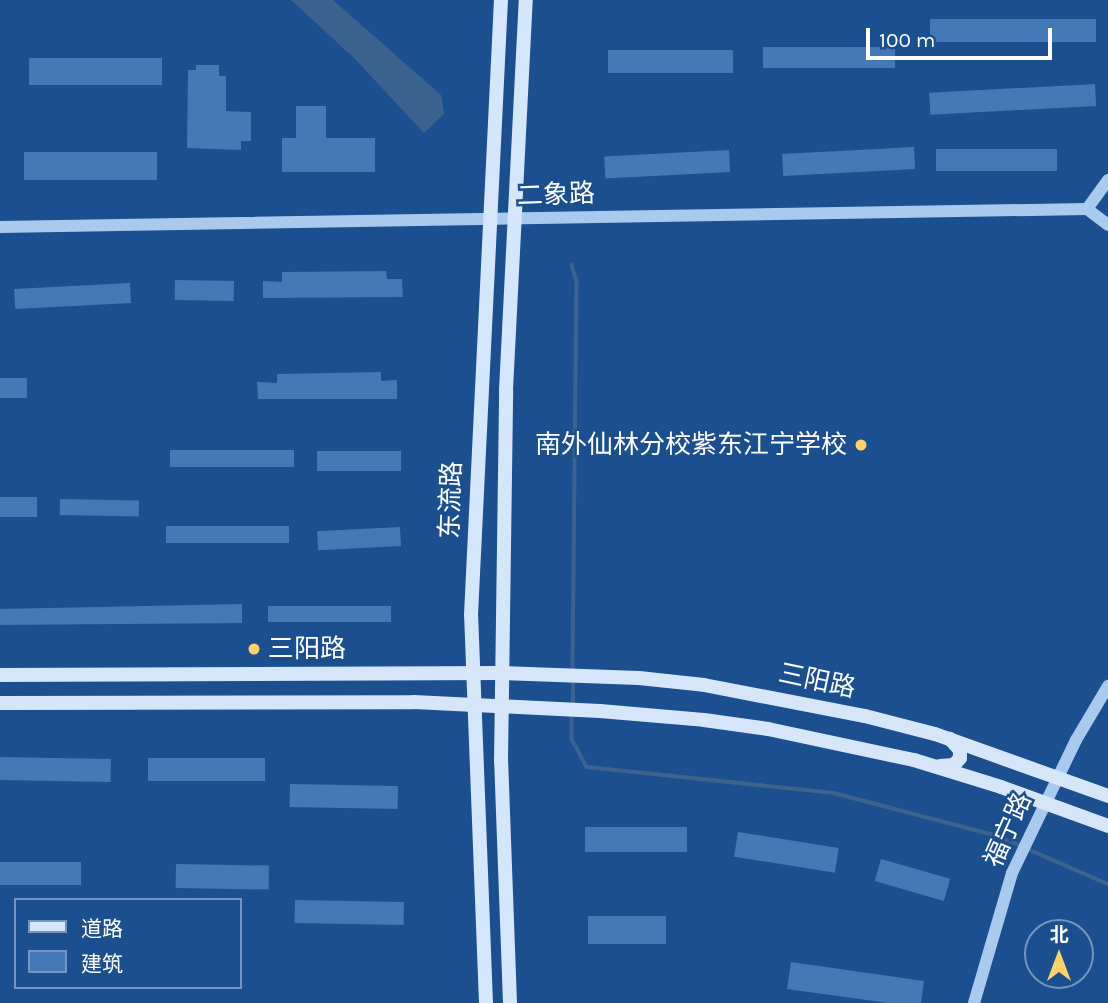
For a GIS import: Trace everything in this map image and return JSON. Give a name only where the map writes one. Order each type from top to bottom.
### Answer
[{"type":"main road","name":"东流路","points":[[486,1003],[471,615],[488,219],[501,0]]},
{"type":"main road","name":"东流路","points":[[510,1003],[501,706],[506,390],[526,0]]},
{"type":"main road","name":"三阳路","points":[[0,675],[502,673],[597,676],[704,685],[865,716],[950,739],[1108,796]]},
{"type":"main road","points":[[0,703],[414,702],[600,711],[768,729],[846,744],[936,767],[1108,826]]},
{"type":"main road","points":[[936,767],[954,765],[960,758],[960,750],[950,739]]},
{"type":"street","points":[[1108,180],[1087,209],[1108,225]]},
{"type":"street","name":"二象路","points":[[0,227],[1087,209]]},
{"type":"street","name":"福宁路","points":[[974,1003],[1012,873],[1058,776],[1108,686]]},
{"type":"water","points":[[291,0],[333,0],[441,95],[444,114],[424,133],[355,59]]},
{"type":"building","points":[[930,19],[1096,19],[1096,42],[930,42]]},
{"type":"building","points":[[763,47],[895,47],[895,68],[763,68]]},
{"type":"building","points":[[608,50],[733,50],[733,73],[608,73]]},
{"type":"building","points":[[29,58],[162,58],[162,85],[29,85]]},
{"type":"building","points":[[196,65],[219,65],[219,76],[226,76],[226,111],[251,112],[251,141],[241,141],[241,150],[187,148],[188,70],[196,70]]},
{"type":"building","points":[[1095,84],[1096,106],[930,115],[929,93]]},
{"type":"building","points":[[296,106],[326,106],[326,138],[375,138],[375,172],[282,172],[282,138],[296,138]]},
{"type":"building","points":[[914,147],[915,169],[783,176],[782,154]]},
{"type":"building","points":[[936,149],[1057,149],[1057,171],[936,171]]},
{"type":"building","points":[[729,150],[730,172],[605,179],[604,157]]},
{"type":"building","points":[[24,152],[157,152],[157,180],[24,180]]},
{"type":"building","points":[[386,271],[387,279],[402,279],[403,297],[263,298],[263,281],[282,282],[282,272]]},
{"type":"building","points":[[175,280],[234,281],[234,301],[175,300]]},
{"type":"building","points":[[130,283],[131,303],[15,309],[14,289]]},
{"type":"building","points":[[381,372],[381,381],[397,380],[397,399],[258,399],[257,382],[277,383],[277,374]]},
{"type":"building","points":[[0,378],[27,378],[27,398],[0,398]]},
{"type":"building","points":[[170,450],[294,450],[294,467],[170,467]]},
{"type":"building","points":[[317,451],[401,451],[401,471],[317,471]]},
{"type":"building","points":[[0,497],[37,497],[37,517],[0,517]]},
{"type":"building","points":[[60,499],[139,500],[139,516],[60,515]]},
{"type":"building","points":[[166,526],[289,526],[289,543],[166,543]]},
{"type":"building","points":[[400,527],[401,546],[318,550],[317,531]]},
{"type":"building","points":[[242,604],[242,623],[0,625],[0,609]]},
{"type":"building","points":[[268,606],[391,606],[391,622],[268,622]]},
{"type":"building","points":[[0,757],[111,759],[111,782],[0,780]]},
{"type":"building","points":[[148,758],[265,758],[265,781],[148,781]]},
{"type":"building","points":[[290,784],[398,786],[398,809],[290,807]]},
{"type":"building","points":[[585,827],[687,827],[687,852],[585,852]]},
{"type":"building","points":[[738,832],[839,848],[835,873],[734,857]]},
{"type":"building","points":[[881,859],[950,879],[944,901],[875,881]]},
{"type":"building","points":[[0,862],[81,862],[81,885],[0,885]]},
{"type":"building","points":[[176,864],[269,866],[269,890],[176,888]]},
{"type":"building","points":[[295,900],[404,902],[404,925],[295,923]]},
{"type":"building","points":[[588,916],[666,916],[666,944],[588,944]]},
{"type":"building","points":[[791,962],[924,981],[921,1003],[888,1003],[787,989]]},
{"type":"waterway","points":[[572,265],[577,281],[573,673]]},
{"type":"waterway","points":[[573,681],[573,705]]},
{"type":"waterway","points":[[572,712],[572,739],[587,767],[834,793],[998,836],[1108,884]]},
{"type":"place","name":"南外仙林分校紫东江宁学校","points":[[861,445]]},
{"type":"place","name":"三阳路","points":[[254,649]]}]
